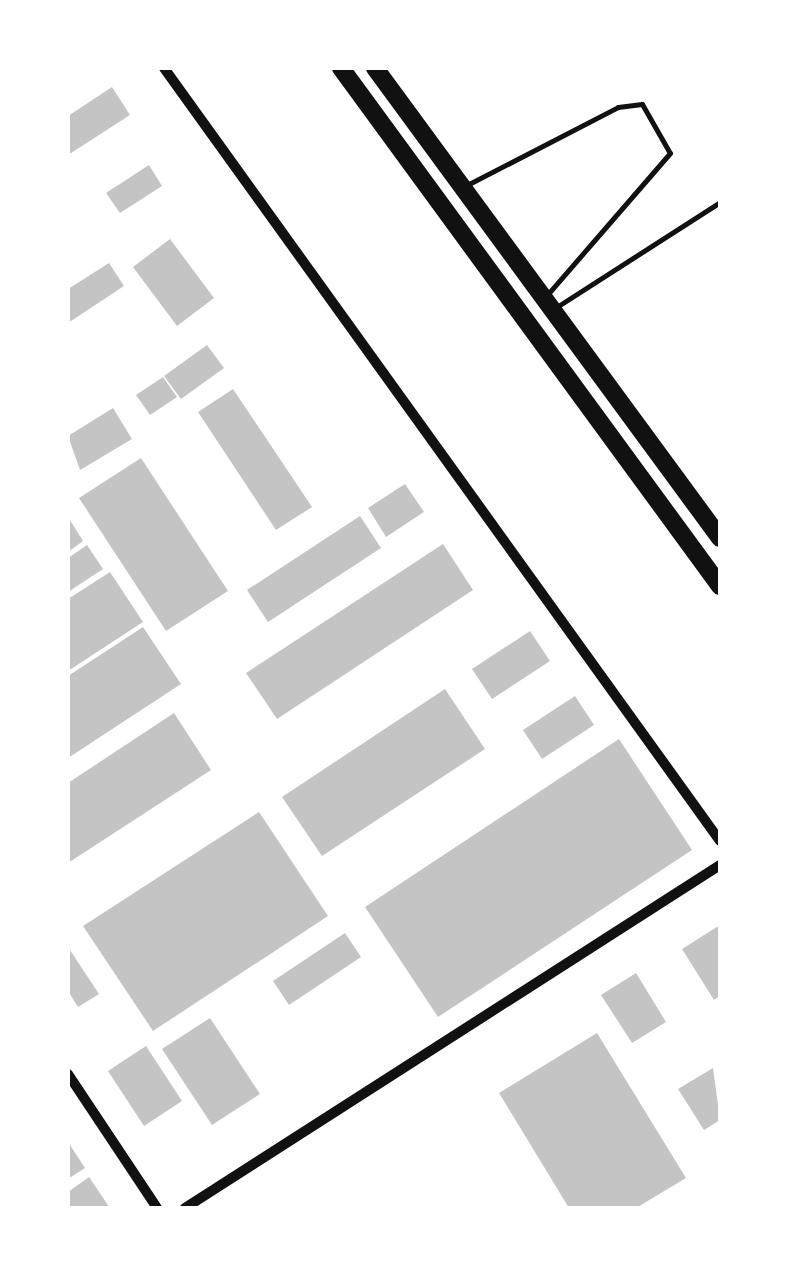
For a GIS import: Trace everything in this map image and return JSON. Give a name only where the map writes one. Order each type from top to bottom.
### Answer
[{"type":"highway","points":[[341,68],[720,586]]},
{"type":"highway","points":[[375,68],[458,190],[720,538]]},
{"type":"street","points":[[164,68],[720,841]]},
{"type":"street","points":[[185,1208],[720,864]]},
{"type":"street","points":[[68,1074],[157,1208]]},
{"type":"lane","points":[[458,190],[618,107],[642,104],[670,153],[545,307]]},
{"type":"lane","points":[[545,307],[720,202]]},
{"type":"building","points":[[112,87],[130,115],[68,155],[68,116]]},
{"type":"building","points":[[149,165],[162,186],[120,213],[106,193]]},
{"type":"building","points":[[170,239],[214,298],[177,326],[133,267]]},
{"type":"building","points":[[109,263],[124,286],[68,323],[68,289]]},
{"type":"building","points":[[207,345],[224,368],[181,399],[164,376]]},
{"type":"building","points":[[163,377],[177,397],[150,415],[136,395]]},
{"type":"building","points":[[233,389],[312,507],[276,530],[198,412]]},
{"type":"building","points":[[113,408],[132,439],[80,470],[68,436]]},
{"type":"building","points":[[141,458],[228,591],[166,631],[79,498]]},
{"type":"building","points":[[405,484],[424,512],[386,537],[368,508]]},
{"type":"building","points":[[360,516],[381,548],[268,622],[247,590]]},
{"type":"building","points":[[68,517],[83,541],[68,552]]},
{"type":"building","points":[[443,544],[473,590],[277,719],[246,673]]},
{"type":"building","points":[[87,545],[103,569],[68,592],[68,558]]},
{"type":"building","points":[[110,572],[143,622],[68,671],[68,599]]},
{"type":"building","points":[[143,627],[181,684],[68,758],[68,676]]},
{"type":"building","points":[[530,631],[550,661],[492,699],[472,669]]},
{"type":"building","points":[[445,689],[485,749],[322,856],[282,797]]},
{"type":"building","points":[[575,696],[594,725],[542,759],[523,730]]},
{"type":"building","points":[[174,713],[211,770],[68,863],[68,783]]},
{"type":"building","points":[[619,739],[692,850],[438,1017],[365,907]]},
{"type":"building","points":[[259,812],[328,916],[153,1031],[83,926]]},
{"type":"building","points":[[720,925],[720,996],[714,1000],[682,949]]},
{"type":"building","points":[[345,933],[361,957],[289,1005],[273,981]]},
{"type":"building","points":[[68,947],[99,994],[78,1007],[68,991]]},
{"type":"building","points":[[636,973],[666,1022],[632,1043],[601,995]]},
{"type":"building","points":[[210,1018],[260,1094],[212,1125],[162,1049]]},
{"type":"building","points":[[597,1033],[686,1178],[636,1208],[569,1208],[499,1093]]},
{"type":"building","points":[[146,1046],[182,1101],[144,1126],[108,1071]]},
{"type":"building","points":[[713,1068],[720,1120],[704,1130],[678,1089]]},
{"type":"building","points":[[68,1142],[85,1168],[68,1179]]},
{"type":"building","points":[[89,1177],[110,1208],[68,1208],[68,1192]]}]
